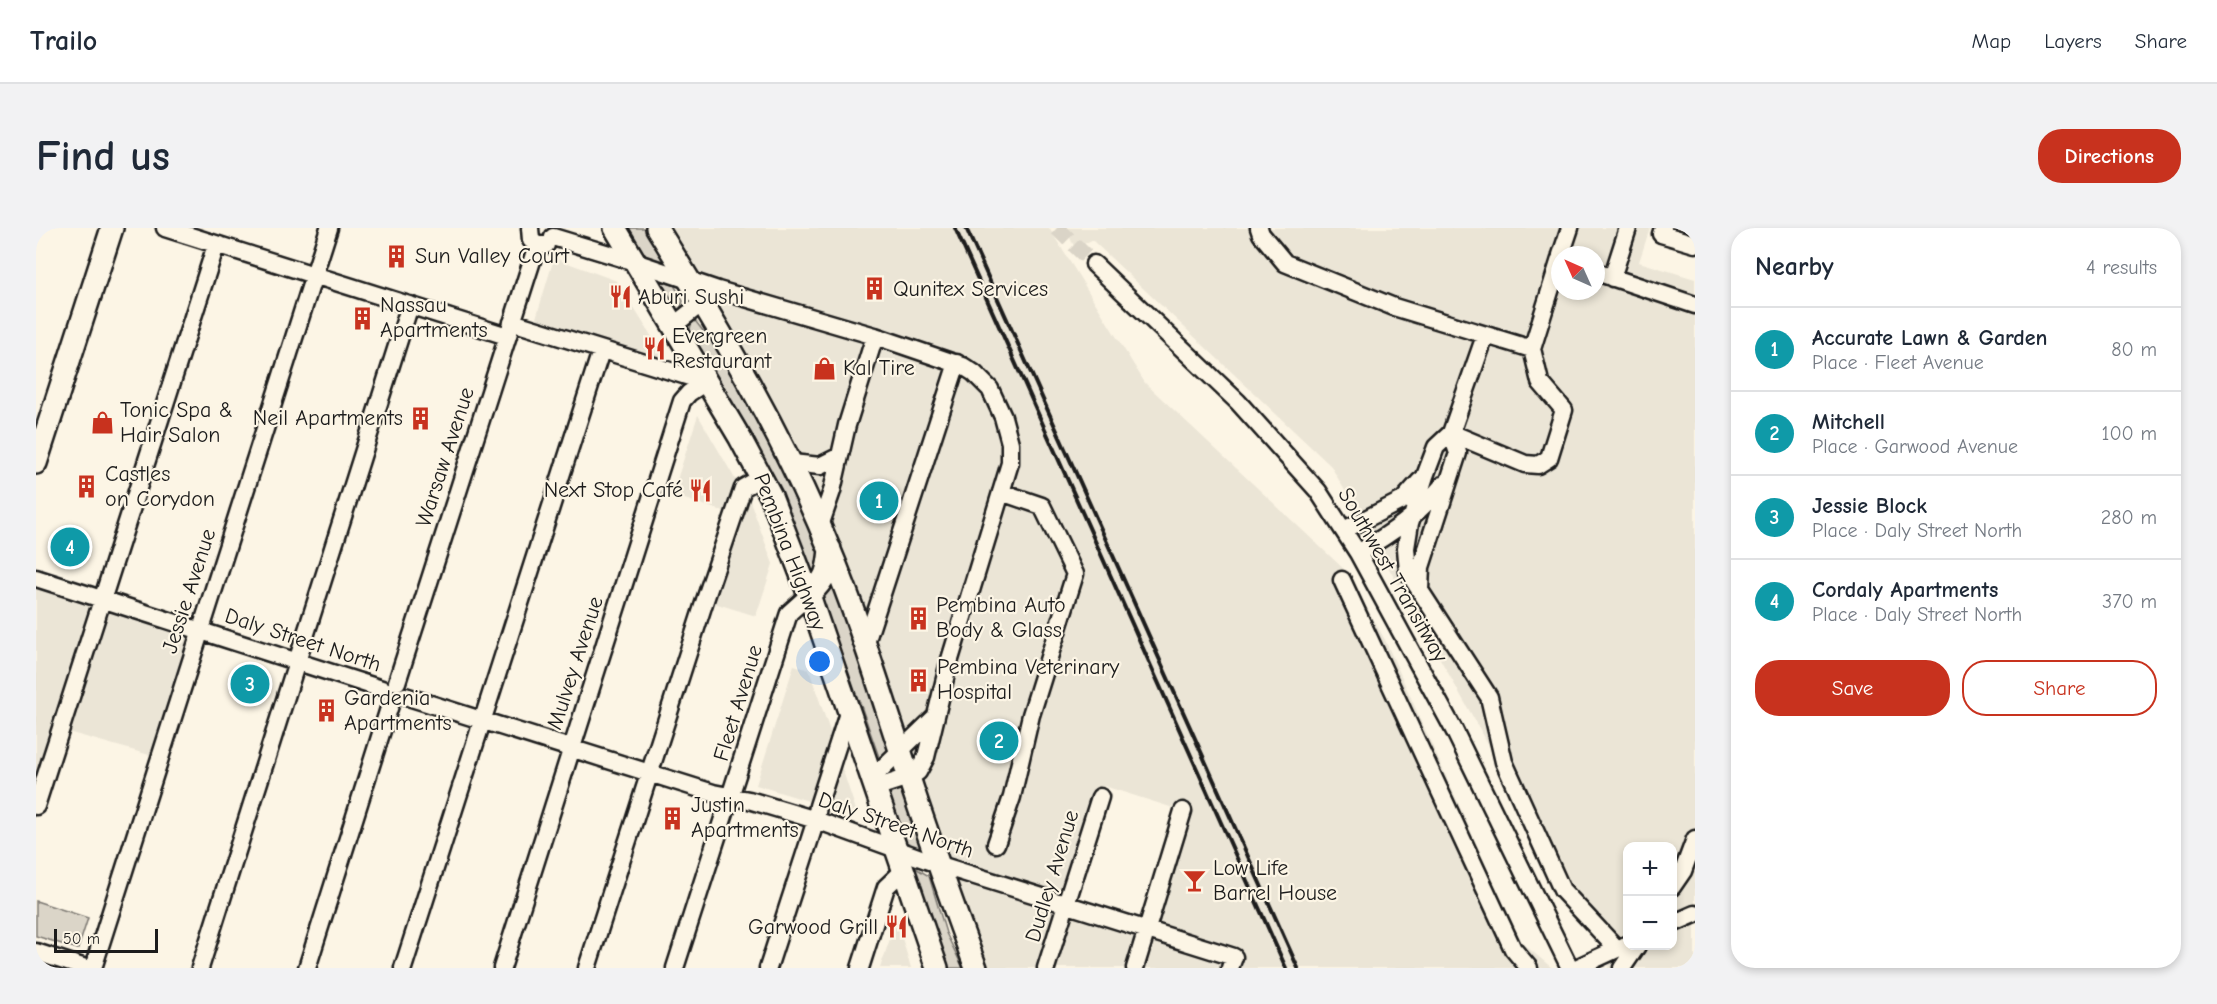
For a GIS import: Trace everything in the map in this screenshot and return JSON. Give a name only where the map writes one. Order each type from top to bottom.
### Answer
[{"type":"main road","points":[[36,463],[112,228]]},
{"type":"main road","name":"Pembina Highway","points":[[615,228],[762,477],[778,513],[809,595],[937,968]]},
{"type":"main road","name":"Pembina Highway","points":[[657,228],[690,282],[710,297],[792,463],[830,549],[976,968]]},
{"type":"main road","points":[[809,595],[825,576],[830,549]]},
{"type":"street","points":[[165,228],[410,305],[601,351],[706,382]]},
{"type":"street","name":"Jessie Avenue","points":[[93,968],[329,228]]},
{"type":"street","points":[[1259,228],[1261,234],[1285,263],[1394,307],[1532,349]]},
{"type":"street","points":[[1564,246],[1570,228]]},
{"type":"street","points":[[1612,278],[1628,228]]},
{"type":"street","points":[[1663,228],[1661,234],[1695,244]]},
{"type":"street","points":[[530,232],[545,245],[553,232],[690,282]]},
{"type":"street","name":"Warsaw Avenue","points":[[307,968],[510,329],[530,232]]},
{"type":"street","points":[[36,806],[216,245]]},
{"type":"street","name":"Southwest Transitway","points":[[1094,264],[1238,402],[1318,491],[1358,554],[1454,730],[1570,968]]},
{"type":"street","points":[[1605,275],[1695,305]]},
{"type":"street","points":[[1451,433],[1526,464],[1538,465],[1549,458],[1564,410],[1540,382],[1532,349],[1551,287]]},
{"type":"street","points":[[673,326],[710,297],[875,336],[957,363],[974,373],[990,389],[1010,443],[1010,464],[948,666],[926,757],[918,771],[909,777],[873,783]]},
{"type":"street","points":[[200,968],[410,305]]},
{"type":"street","points":[[820,526],[832,491],[847,424],[875,336]]},
{"type":"street","points":[[1485,336],[1451,433],[1436,447],[1425,476],[1412,518],[1406,548],[1408,572],[1489,698],[1504,762],[1562,890],[1622,947],[1576,968]]},
{"type":"street","points":[[403,968],[601,351]]},
{"type":"street","points":[[865,646],[957,363]]},
{"type":"street","name":"Mulvey Avenue","points":[[502,968],[682,401],[689,393],[706,382]]},
{"type":"street","points":[[1420,590],[1421,567],[1458,453],[1451,433]]},
{"type":"street","points":[[792,463],[820,466],[840,456]]},
{"type":"street","points":[[1344,530],[1403,500],[1425,476]]},
{"type":"street","points":[[587,968],[705,600],[744,488],[762,477]]},
{"type":"street","points":[[1358,554],[1412,518],[1450,477]]},
{"type":"street","points":[[996,844],[1012,797],[1031,715],[1075,574],[1042,506],[1001,492]]},
{"type":"street","name":"Daly Street North","points":[[36,578],[572,749],[816,820],[940,865],[1148,930],[1232,962]]},
{"type":"street","points":[[1342,580],[1513,949],[1529,968]]},
{"type":"street","name":"Fleet Avenue","points":[[675,968],[789,613],[809,595]]},
{"type":"street","points":[[768,968],[849,710]]},
{"type":"street","points":[[873,783],[934,718]]},
{"type":"street","name":"Dudley Avenue","points":[[1046,968],[1100,797]]},
{"type":"street","points":[[1136,968],[1183,811]]},
{"type":"street","points":[[1677,880],[1683,871],[1695,839]]},
{"type":"street","points":[[860,968],[886,887],[903,871]]},
{"type":"street","points":[[1677,922],[1695,914]]},
{"type":"street","points":[[1622,968],[1633,950]]},
{"type":"street","points":[[36,952],[86,968]]},
{"type":"shaded area","points":[[625,228],[647,228],[669,264],[642,256]]},
{"type":"shaded area","points":[[657,228],[1049,228],[1145,383],[1346,571],[1385,640],[1520,941],[1552,968],[976,968],[849,596]],"holes":[[[1104,786],[1183,811],[1148,930],[1065,905]]]},
{"type":"shaded area","points":[[1065,228],[1650,228],[1639,262],[1695,279],[1695,968],[1608,968],[1611,961],[1331,466],[1092,240],[1075,248]]},
{"type":"shaded area","points":[[554,258],[617,281],[672,369],[534,325]]},
{"type":"shaded area","points":[[654,279],[674,285],[683,301],[677,317]]},
{"type":"shaded area","points":[[693,318],[724,358],[768,431],[825,556],[813,582],[777,484],[688,336]]},
{"type":"shaded area","points":[[698,415],[738,484],[729,513],[672,495]]},
{"type":"shaded area","points":[[750,501],[773,564],[756,616],[711,602],[742,504]]},
{"type":"shaded area","points":[[36,578],[201,630],[160,758],[61,730],[36,806]]},
{"type":"shaded area","points":[[833,581],[890,748],[880,760],[860,703],[843,669],[818,598]]},
{"type":"shaded area","points":[[794,665],[809,670],[834,743],[815,803],[756,785]]},
{"type":"shaded area","points":[[839,759],[857,813],[853,817],[823,807]]},
{"type":"shaded area","points":[[886,790],[905,790],[926,852],[902,842]]},
{"type":"shaded area","points":[[909,864],[929,876],[946,933],[963,968],[945,968]]},
{"type":"shaded area","points":[[36,901],[88,918],[78,949],[36,936]]},
{"type":"shaded area","points":[[894,927],[899,928],[911,968],[880,968]]},
{"type":"tunnel","points":[[1057,228],[1094,264]]},
{"type":"railway","points":[[955,228],[1286,968]]},
{"type":"railway","points":[[966,228],[1298,968]]},
{"type":"place","name":"Sun Valley Court","points":[[397,256]]},
{"type":"place","name":"Qunitex Services","points":[[875,289]]},
{"type":"place","name":"Aburi Sushi","points":[[620,297]]},
{"type":"place","name":"Nassau Apartments","points":[[362,318]]},
{"type":"place","name":"Evergreen Restaurant","points":[[654,349]]},
{"type":"place","name":"Kal Tire","points":[[825,368]]},
{"type":"place","name":"Neil Apartments","points":[[421,418]]},
{"type":"place","name":"Tonic Spa & Hair Salon","points":[[102,423]]},
{"type":"place","name":"Castles on Corydon","points":[[87,487]]},
{"type":"place","name":"Next Stop Café","points":[[701,490]]},
{"type":"place","name":"Accurate Lawn & Garden","points":[[879,501]]},
{"type":"place","name":"Cordaly Apartments","points":[[70,547]]},
{"type":"place","name":"Pembina Auto Body & Glass","points":[[918,618]]},
{"type":"place","name":"Pembina Veterinary Hospital","points":[[919,680]]},
{"type":"place","name":"Jessie Block","points":[[250,684]]},
{"type":"place","name":"Gardenia Apartments","points":[[326,711]]},
{"type":"place","name":"Mitchell","points":[[999,741]]},
{"type":"place","name":"Justin Apartments","points":[[673,818]]},
{"type":"place","name":"Low Life Barrel House","points":[[1195,881]]},
{"type":"place","name":"Garwood Grill","points":[[896,927]]}]
